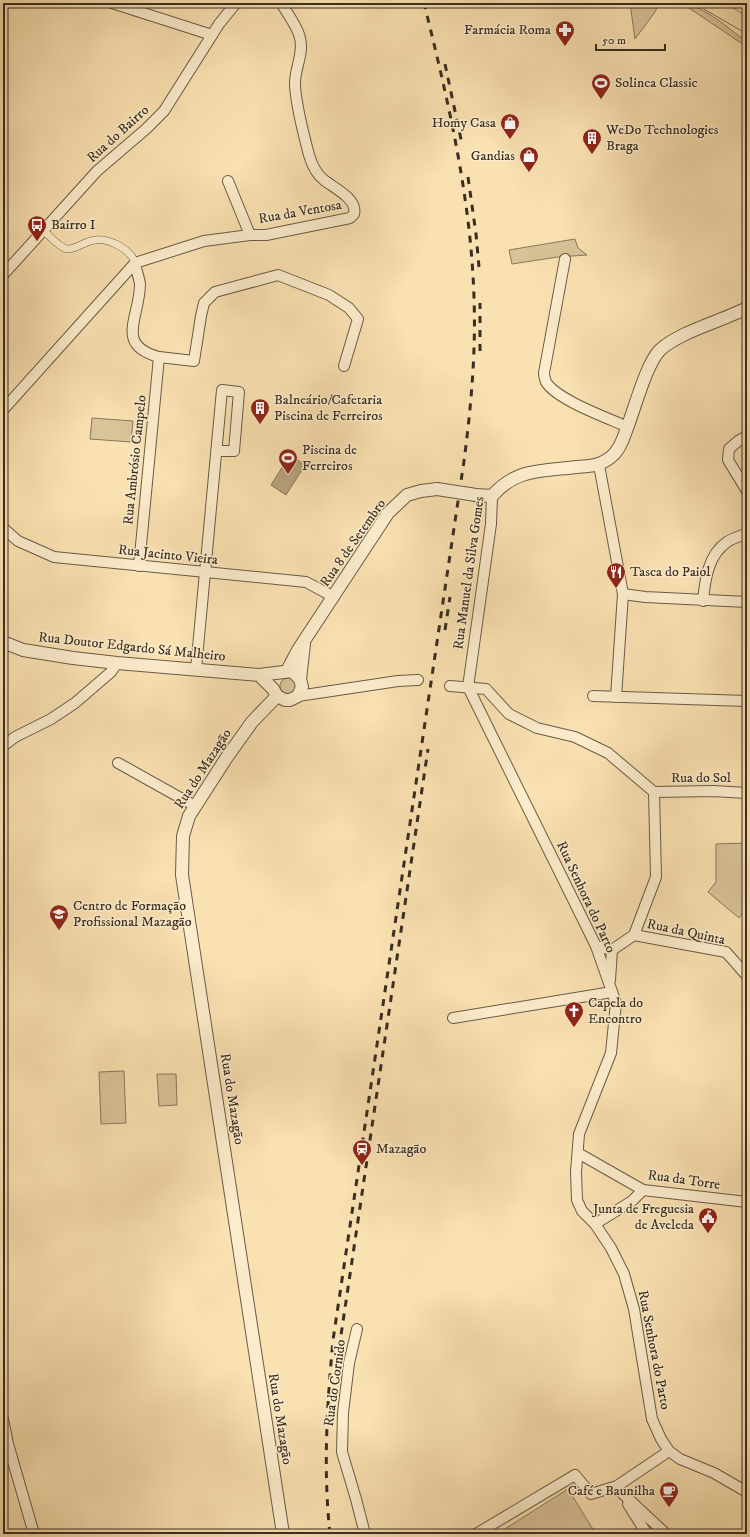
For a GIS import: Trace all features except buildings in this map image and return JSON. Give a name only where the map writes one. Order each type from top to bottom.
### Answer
[{"type":"main road","points":[[709,3],[746,25]]},
{"type":"street","points":[[112,3],[212,35]]},
{"type":"street","name":"Rua do Bairro","points":[[3,275],[97,171],[146,129],[164,111],[219,24],[236,3]]},
{"type":"street","name":"Rua da Ventosa","points":[[135,263],[204,242],[272,233],[350,218],[354,214],[356,210],[354,205],[343,193],[324,180],[314,170],[309,155],[297,101],[295,83],[296,69],[301,47],[300,36],[282,3]]},
{"type":"street","points":[[228,181],[250,235]]},
{"type":"street","points":[[43,230],[66,249],[70,249],[97,239],[104,240],[130,254],[135,263],[140,284],[132,336],[136,346],[148,354],[159,358],[194,361],[204,303],[215,292],[278,275],[329,295],[349,308],[358,319],[344,366]]},
{"type":"street","points":[[565,259],[544,372],[545,381],[553,390],[564,397],[628,427]]},
{"type":"street","points":[[3,410],[135,263]]},
{"type":"street","name":"Rua Manuel da Silva Gomes","points":[[468,687],[491,524],[492,496],[499,487],[511,479],[525,473],[599,465],[613,456],[622,444],[650,366],[660,351],[673,340],[747,308]]},
{"type":"street","name":"Rua Ambrósio Campelo","points":[[139,566],[159,358]]},
{"type":"street","points":[[196,669],[216,451],[222,390],[239,392],[234,451],[216,451]]},
{"type":"street","points":[[747,436],[738,441],[729,449],[728,460],[747,491]]},
{"type":"street","points":[[599,465],[623,594],[616,697]]},
{"type":"street","name":"Rua 8 de Setembro","points":[[283,672],[334,597],[388,513],[407,495],[437,489],[492,496]]},
{"type":"street","name":"Rua Jacinto Vieira","points":[[3,528],[18,541],[54,558],[306,582],[334,597]]},
{"type":"street","points":[[703,601],[705,585],[711,562],[717,551],[728,541],[747,533]]},
{"type":"street","points":[[623,594],[644,598],[747,602]]},
{"type":"street","name":"Rua Doutor Edgardo Sá Malheiro","points":[[3,642],[23,650],[117,663],[258,675],[283,672]]},
{"type":"street","name":"Rua 8 de Setembro","points":[[300,679],[304,642]]},
{"type":"street","points":[[3,746],[16,737],[51,719],[75,703],[111,672],[117,663]]},
{"type":"street","points":[[275,693],[274,680],[283,672],[295,674],[300,679],[302,687],[298,696]]},
{"type":"street","points":[[258,675],[281,699],[290,700],[298,696],[398,681],[418,680]]},
{"type":"street","points":[[450,686],[486,689],[509,714],[536,728],[575,737],[608,753],[654,792],[656,877],[634,936],[612,950],[596,946]]},
{"type":"street","name":"Rua Senhora do Parto","points":[[468,687],[596,946],[616,1002],[611,1053],[579,1134],[576,1172],[576,1200],[582,1211],[595,1224],[611,1248],[624,1274],[634,1309],[652,1419],[661,1440],[668,1451]]},
{"type":"street","name":"Rua do Mazagão","points":[[275,693],[252,722],[189,816],[183,836],[182,875],[283,1534]]},
{"type":"street","points":[[593,696],[747,701]]},
{"type":"street","points":[[118,763],[195,806]]},
{"type":"street","name":"Rua do Sol","points":[[654,792],[712,791],[747,793]]},
{"type":"street","name":"Rua da Quinta","points":[[634,936],[726,952],[747,976]]},
{"type":"street","points":[[453,1018],[611,989],[612,950]]},
{"type":"street","name":"Rua da Torre","points":[[578,1153],[643,1190],[747,1202]]},
{"type":"street","points":[[595,1224],[632,1201],[643,1190]]},
{"type":"street","name":"Rua do Cornido","points":[[357,1329],[349,1363],[343,1413],[342,1452],[356,1499],[364,1534]]},
{"type":"street","points":[[3,1419],[8,1444],[34,1534]]},
{"type":"street","points":[[476,1534],[575,1475],[591,1494],[619,1489],[668,1451],[680,1459],[714,1473],[747,1492]]},
{"type":"street","points":[[619,1489],[647,1534]]},
{"type":"street","points":[[619,1489],[666,1534]]},
{"type":"shaded area","points":[[630,3],[659,3],[655,12],[635,39]]},
{"type":"shaded area","points":[[683,4],[691,5],[708,13],[747,42],[747,47]]},
{"type":"shaded area","points":[[575,239],[578,248],[587,255],[558,257],[512,264],[509,250]]},
{"type":"shaded area","points":[[92,418],[133,421],[131,442],[90,439]]},
{"type":"shaded area","name":"Piscina de Ferreiros","points":[[290,455],[305,465],[286,495],[271,485]]},
{"type":"shaded area","points":[[288,678],[295,683],[296,686],[291,693],[288,694],[281,689],[280,686],[285,679]]},
{"type":"shaded area","points":[[747,843],[747,907],[739,918],[708,892],[716,882],[716,844]]},
{"type":"shaded area","points":[[124,1071],[126,1123],[101,1124],[99,1072]]},
{"type":"shaded area","points":[[157,1074],[176,1074],[177,1105],[159,1106]]},
{"type":"shaded area","points":[[568,1489],[596,1534],[497,1534]]},
{"type":"railway","points":[[330,1534],[326,1461],[333,1340],[464,461],[472,380],[474,298],[468,223],[450,113],[424,3]]},
{"type":"railway","points":[[445,64],[462,144]]},
{"type":"railway","points":[[468,177],[479,267]]},
{"type":"railway","points":[[480,303],[480,351]]},
{"type":"railway","points":[[445,630],[450,597]]},
{"type":"railway","points":[[337,1362],[428,749]]},
{"type":"place","name":"Farmácia Roma","points":[[565,47]]},
{"type":"place","name":"Solinca Classic","points":[[601,100]]},
{"type":"place","name":"Homy Casa","points":[[510,140]]},
{"type":"place","name":"WeDo Technologies Braga","points":[[592,155]]},
{"type":"place","name":"Gandias","points":[[529,173]]},
{"type":"place","name":"Bairro I","points":[[37,242]]},
{"type":"place","name":"Balneário/Cafetaria Piscina de Ferreiros","points":[[260,425]]},
{"type":"place","name":"Piscina de Ferreiros","points":[[288,475]]},
{"type":"place","name":"Tasca do Paiol","points":[[616,589]]},
{"type":"place","name":"Centro de Formação Profissional Mazagão","points":[[59,931]]},
{"type":"place","name":"Capela do Encontro","points":[[574,1028]]},
{"type":"place","name":"Mazagão","points":[[362,1166]]},
{"type":"place","name":"Junta de Freguesia de Aveleda","points":[[708,1234]]},
{"type":"place","name":"Café e Baunilha","points":[[669,1508]]}]
